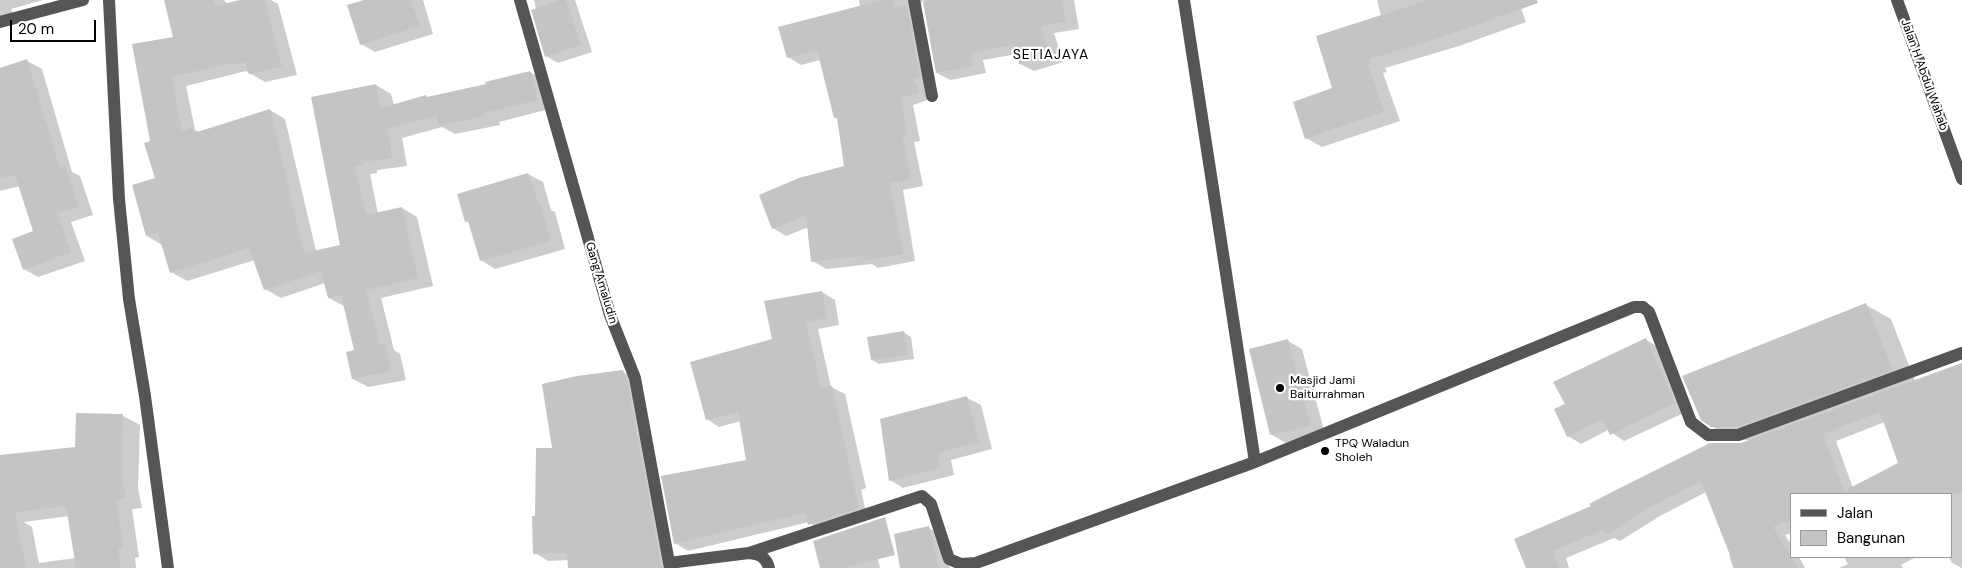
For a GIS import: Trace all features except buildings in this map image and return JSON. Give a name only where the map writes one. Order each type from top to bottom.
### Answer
[{"type":"street","points":[[0,22],[83,0]]},
{"type":"street","points":[[109,0],[119,199],[129,299],[146,396],[168,568]]},
{"type":"street","name":"Gang Amaludin","points":[[520,0],[610,315],[635,378],[669,566]]},
{"type":"street","points":[[914,0],[932,96]]},
{"type":"street","points":[[1184,0],[1254,462]]},
{"type":"street","name":"Jalan H Abdul Wahab","points":[[1897,0],[1962,179]]},
{"type":"street","points":[[669,566],[749,553],[922,496],[931,504],[948,559],[961,564],[976,564],[1254,462],[1634,307],[1642,307],[1649,312],[1691,422],[1708,435],[1738,435],[1962,353]]},
{"type":"street","points":[[749,553],[758,554],[767,560],[769,568]]},
{"type":"place","name":"Masjid Jami Baiturrahman","points":[[1280,388]]},
{"type":"place","name":"TPQ Waladun Sholeh","points":[[1325,451]]},
{"type":"district","name":"SETIAJAYA","points":[[1051,55]]}]
